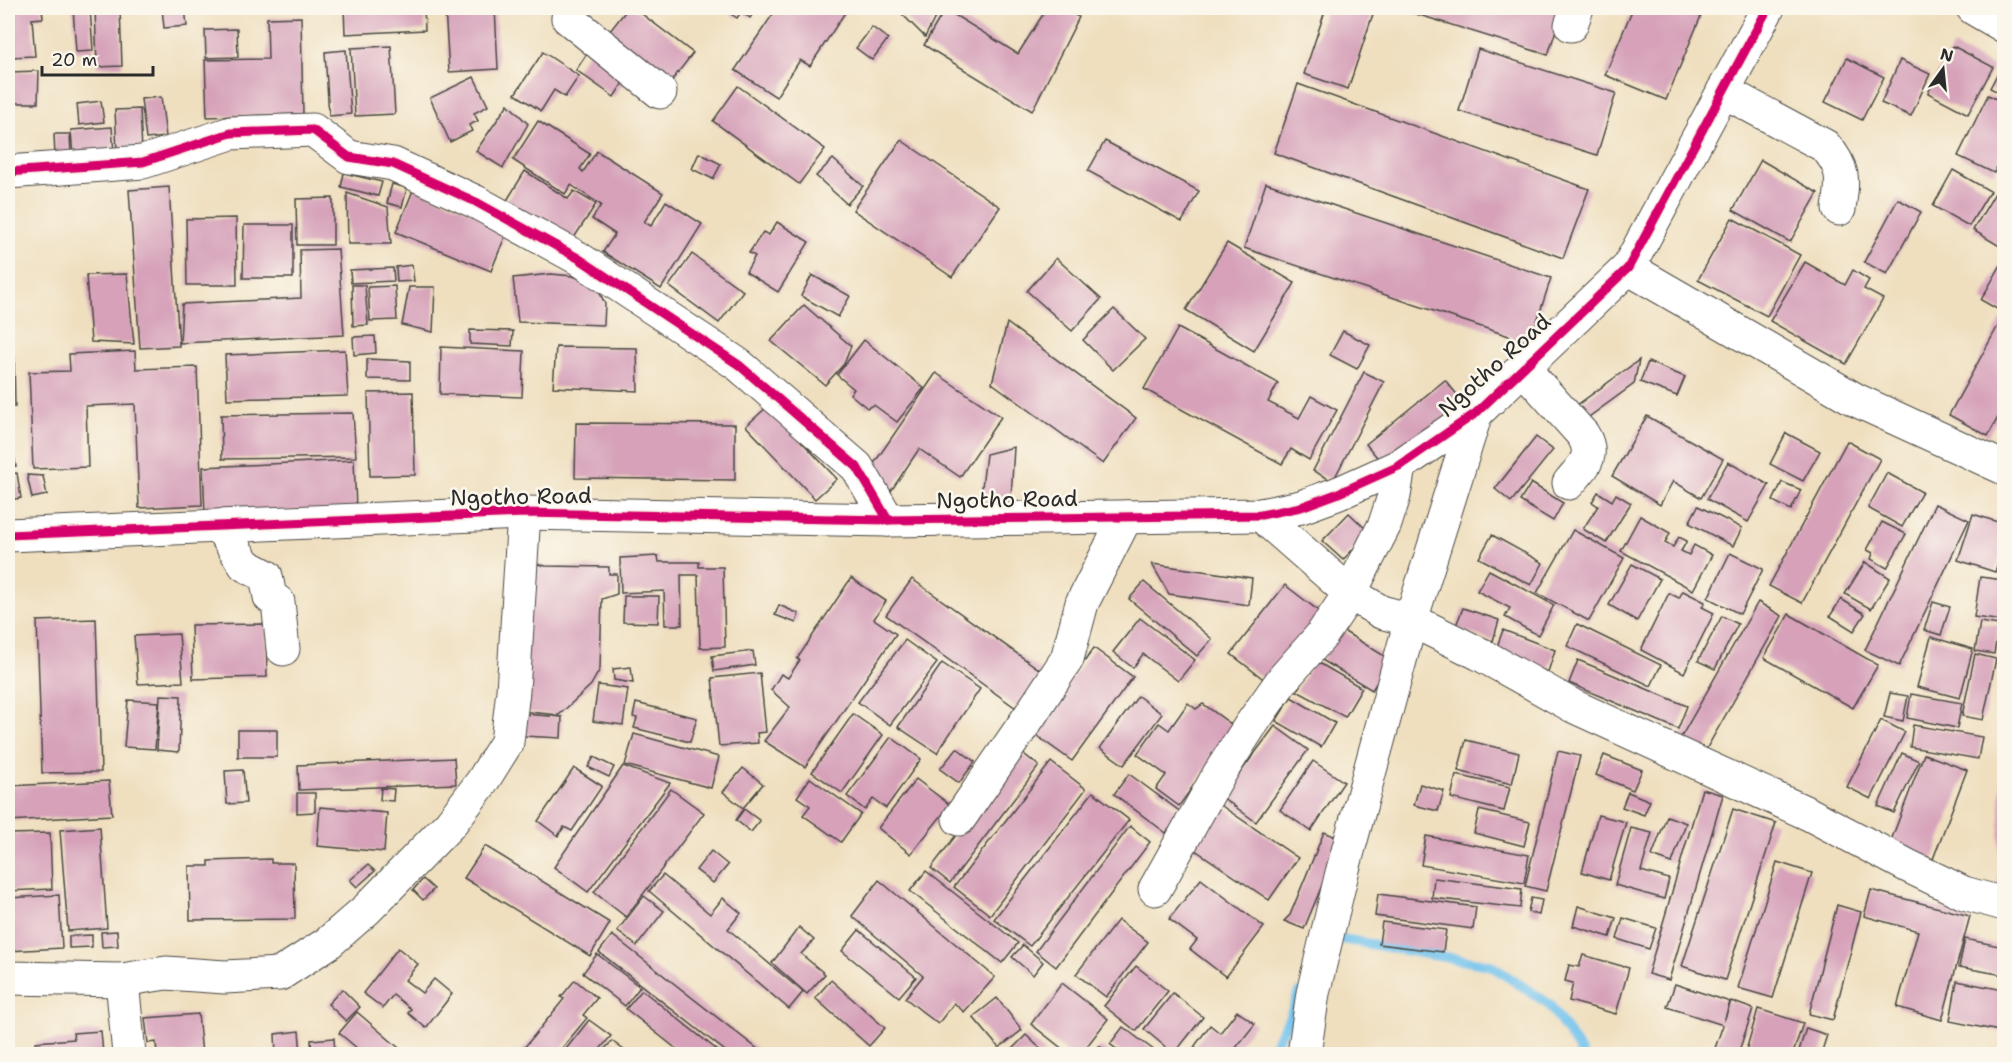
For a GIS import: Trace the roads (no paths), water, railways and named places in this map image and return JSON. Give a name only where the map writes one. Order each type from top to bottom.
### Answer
[{"type":"street","points":[[570,8],[568,18],[660,92]]},
{"type":"street","name":"Ngotho Road","points":[[8,535],[524,513],[888,519],[1261,516],[1301,507],[1339,494],[1399,466],[1476,413],[1628,268],[1768,8]]},
{"type":"street","points":[[1973,8],[2004,26]]},
{"type":"street","points":[[1724,91],[1825,146],[1837,159],[1842,174],[1839,209]]},
{"type":"street","points":[[8,172],[143,162],[231,133],[313,130],[349,157],[393,164],[476,202],[578,258],[739,365],[856,467],[888,519]]},
{"type":"street","points":[[1628,268],[1856,400],[2004,468]]},
{"type":"street","points":[[1524,368],[1590,446],[1589,457],[1569,483]]},
{"type":"street","points":[[1304,1054],[1313,993],[1342,873],[1411,620],[1476,413]]},
{"type":"street","points":[[1155,889],[1218,776],[1250,726],[1283,679],[1321,636],[1350,593],[1385,524],[1394,495],[1399,466]]},
{"type":"street","points":[[8,978],[122,980],[166,973],[225,977],[280,974],[328,943],[367,909],[450,824],[482,782],[507,741],[513,691],[524,513]]},
{"type":"street","points":[[1261,516],[1350,593],[1381,612],[1411,620],[1479,654],[1573,706],[1809,814],[1964,893],[2004,904]]},
{"type":"street","points":[[959,819],[1032,714],[1066,659],[1082,603],[1126,517]]},
{"type":"street","points":[[220,526],[245,565],[266,576],[270,597],[278,602],[283,649]]},
{"type":"street","points":[[122,980],[129,1054]]},
{"type":"waterway","points":[[1336,938],[1490,965],[1549,1004],[1582,1054]]},
{"type":"waterway","points":[[1269,1054],[1290,1017],[1299,993]]}]
